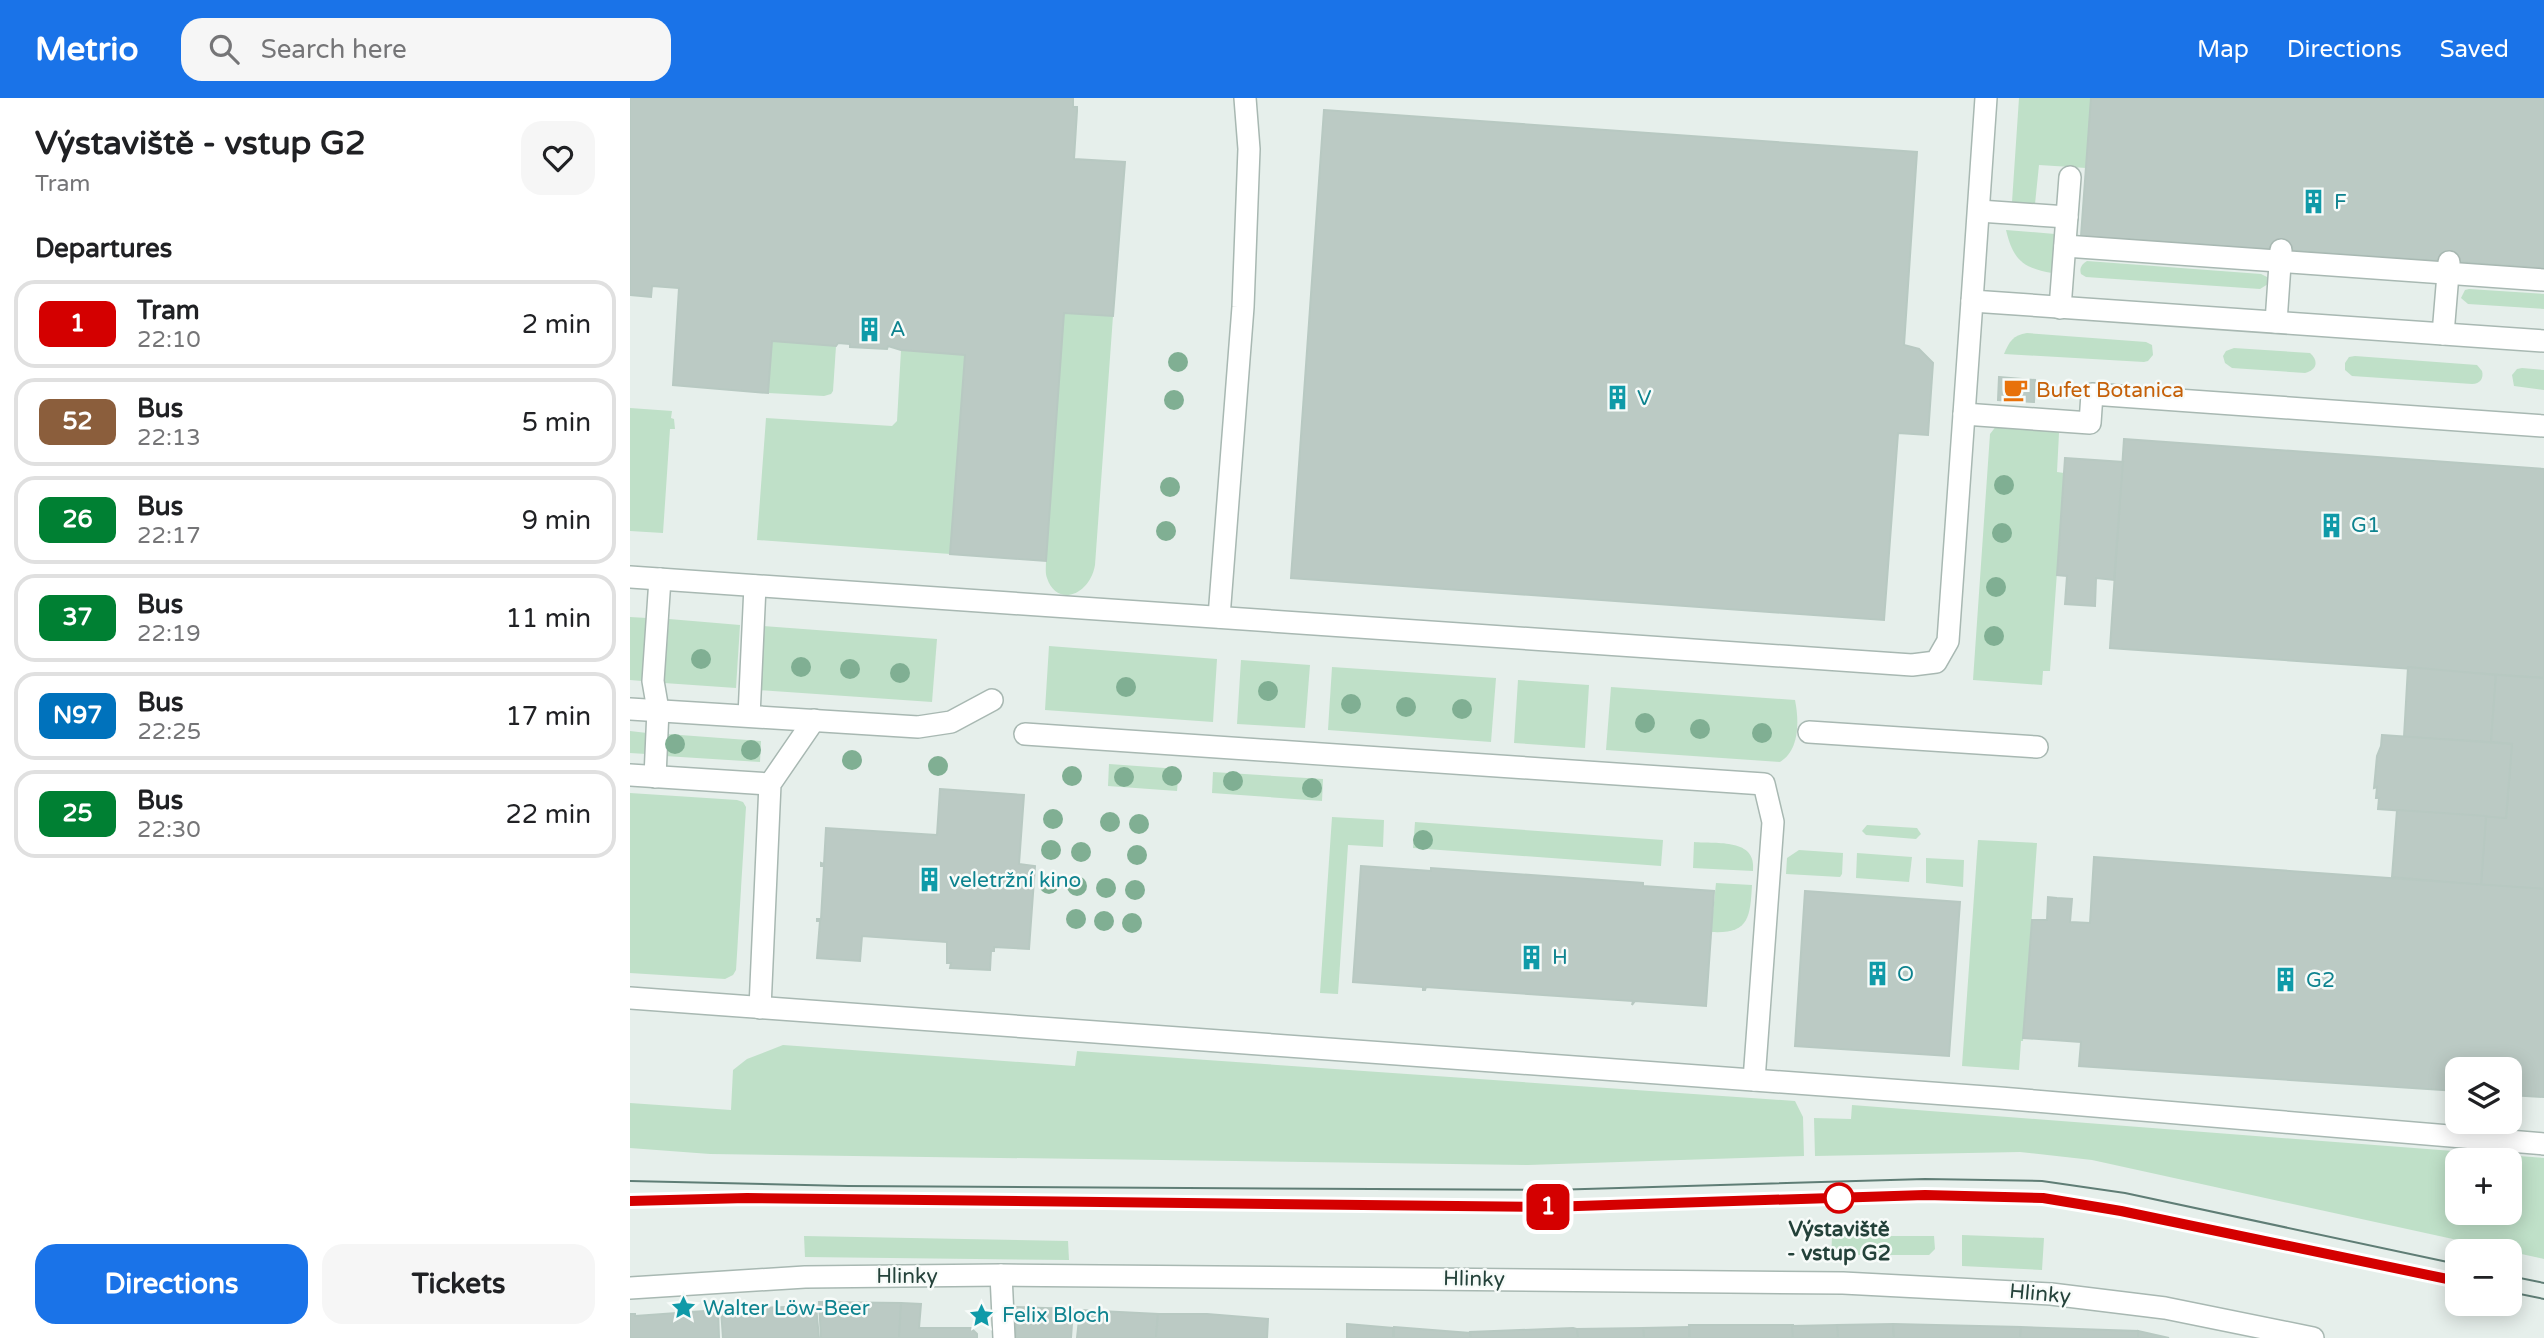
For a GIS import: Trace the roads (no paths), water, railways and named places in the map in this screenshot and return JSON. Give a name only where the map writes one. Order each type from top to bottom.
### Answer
[{"type":"street","points":[[1219,617],[1243,307],[1248,149],[1245,98]]},
{"type":"street","points":[[630,577],[1912,665],[1936,662],[1948,641],[1986,98]]},
{"type":"street","points":[[2060,308],[2070,177]]},
{"type":"street","points":[[1979,211],[2067,217]]},
{"type":"street","points":[[2065,246],[2281,255],[2449,267],[2544,280]]},
{"type":"street","points":[[2276,323],[2281,255]]},
{"type":"street","points":[[2443,334],[2449,267]]},
{"type":"street","points":[[1972,301],[2544,341]]},
{"type":"street","points":[[1964,414],[2090,423],[2092,394],[2544,426]]},
{"type":"street","points":[[655,777],[658,710],[653,681],[660,579]]},
{"type":"street","points":[[749,716],[755,586]]},
{"type":"street","points":[[630,709],[918,727],[951,722],[992,700]]},
{"type":"street","points":[[760,1008],[770,784],[814,720]]},
{"type":"street","points":[[1810,732],[2037,747]]},
{"type":"street","points":[[1025,734],[1764,785],[1773,822],[1754,1080]]},
{"type":"street","points":[[630,775],[770,784]]},
{"type":"street","points":[[630,998],[2014,1099],[2544,1144]]},
{"type":"street","points":[[1002,1275],[1004,1338]]},
{"type":"street","name":"Hlinky","points":[[630,1288],[805,1277],[1002,1275],[1827,1283],[2051,1294],[2165,1308],[2313,1338]]},
{"type":"tram line","points":[[630,1181],[848,1186],[1551,1190],[1925,1179],[2042,1181],[2125,1193],[2445,1261]]},
{"type":"tram line","points":[[630,1201],[720,1198],[1547,1207],[1925,1195],[2043,1198],[2121,1211],[2445,1278]]},
{"type":"tram line","name":"1","points":[[630,1201],[747,1198],[1547,1207],[1925,1195],[2043,1198],[2121,1211],[2445,1278]]},
{"type":"tram line","points":[[2522,1278],[2544,1283]]},
{"type":"tram line","points":[[2522,1294],[2544,1299]]},
{"type":"place","name":"F","points":[[2314,202]]},
{"type":"place","name":"A","points":[[870,329]]},
{"type":"place","name":"Bufet Botanica","points":[[2016,390]]},
{"type":"place","name":"V","points":[[1617,398]]},
{"type":"place","name":"G1","points":[[2331,525]]},
{"type":"place","name":"veletržní kino","points":[[929,880]]},
{"type":"place","name":"H","points":[[1532,957]]},
{"type":"place","name":"O","points":[[1877,974]]},
{"type":"place","name":"G2","points":[[2286,980]]},
{"type":"place","name":"Výstaviště - vstup G2","points":[[1839,1198]]},
{"type":"place","name":"Walter Löw-Beer","points":[[683,1308]]},
{"type":"place","name":"Felix Bloch","points":[[982,1315]]}]
